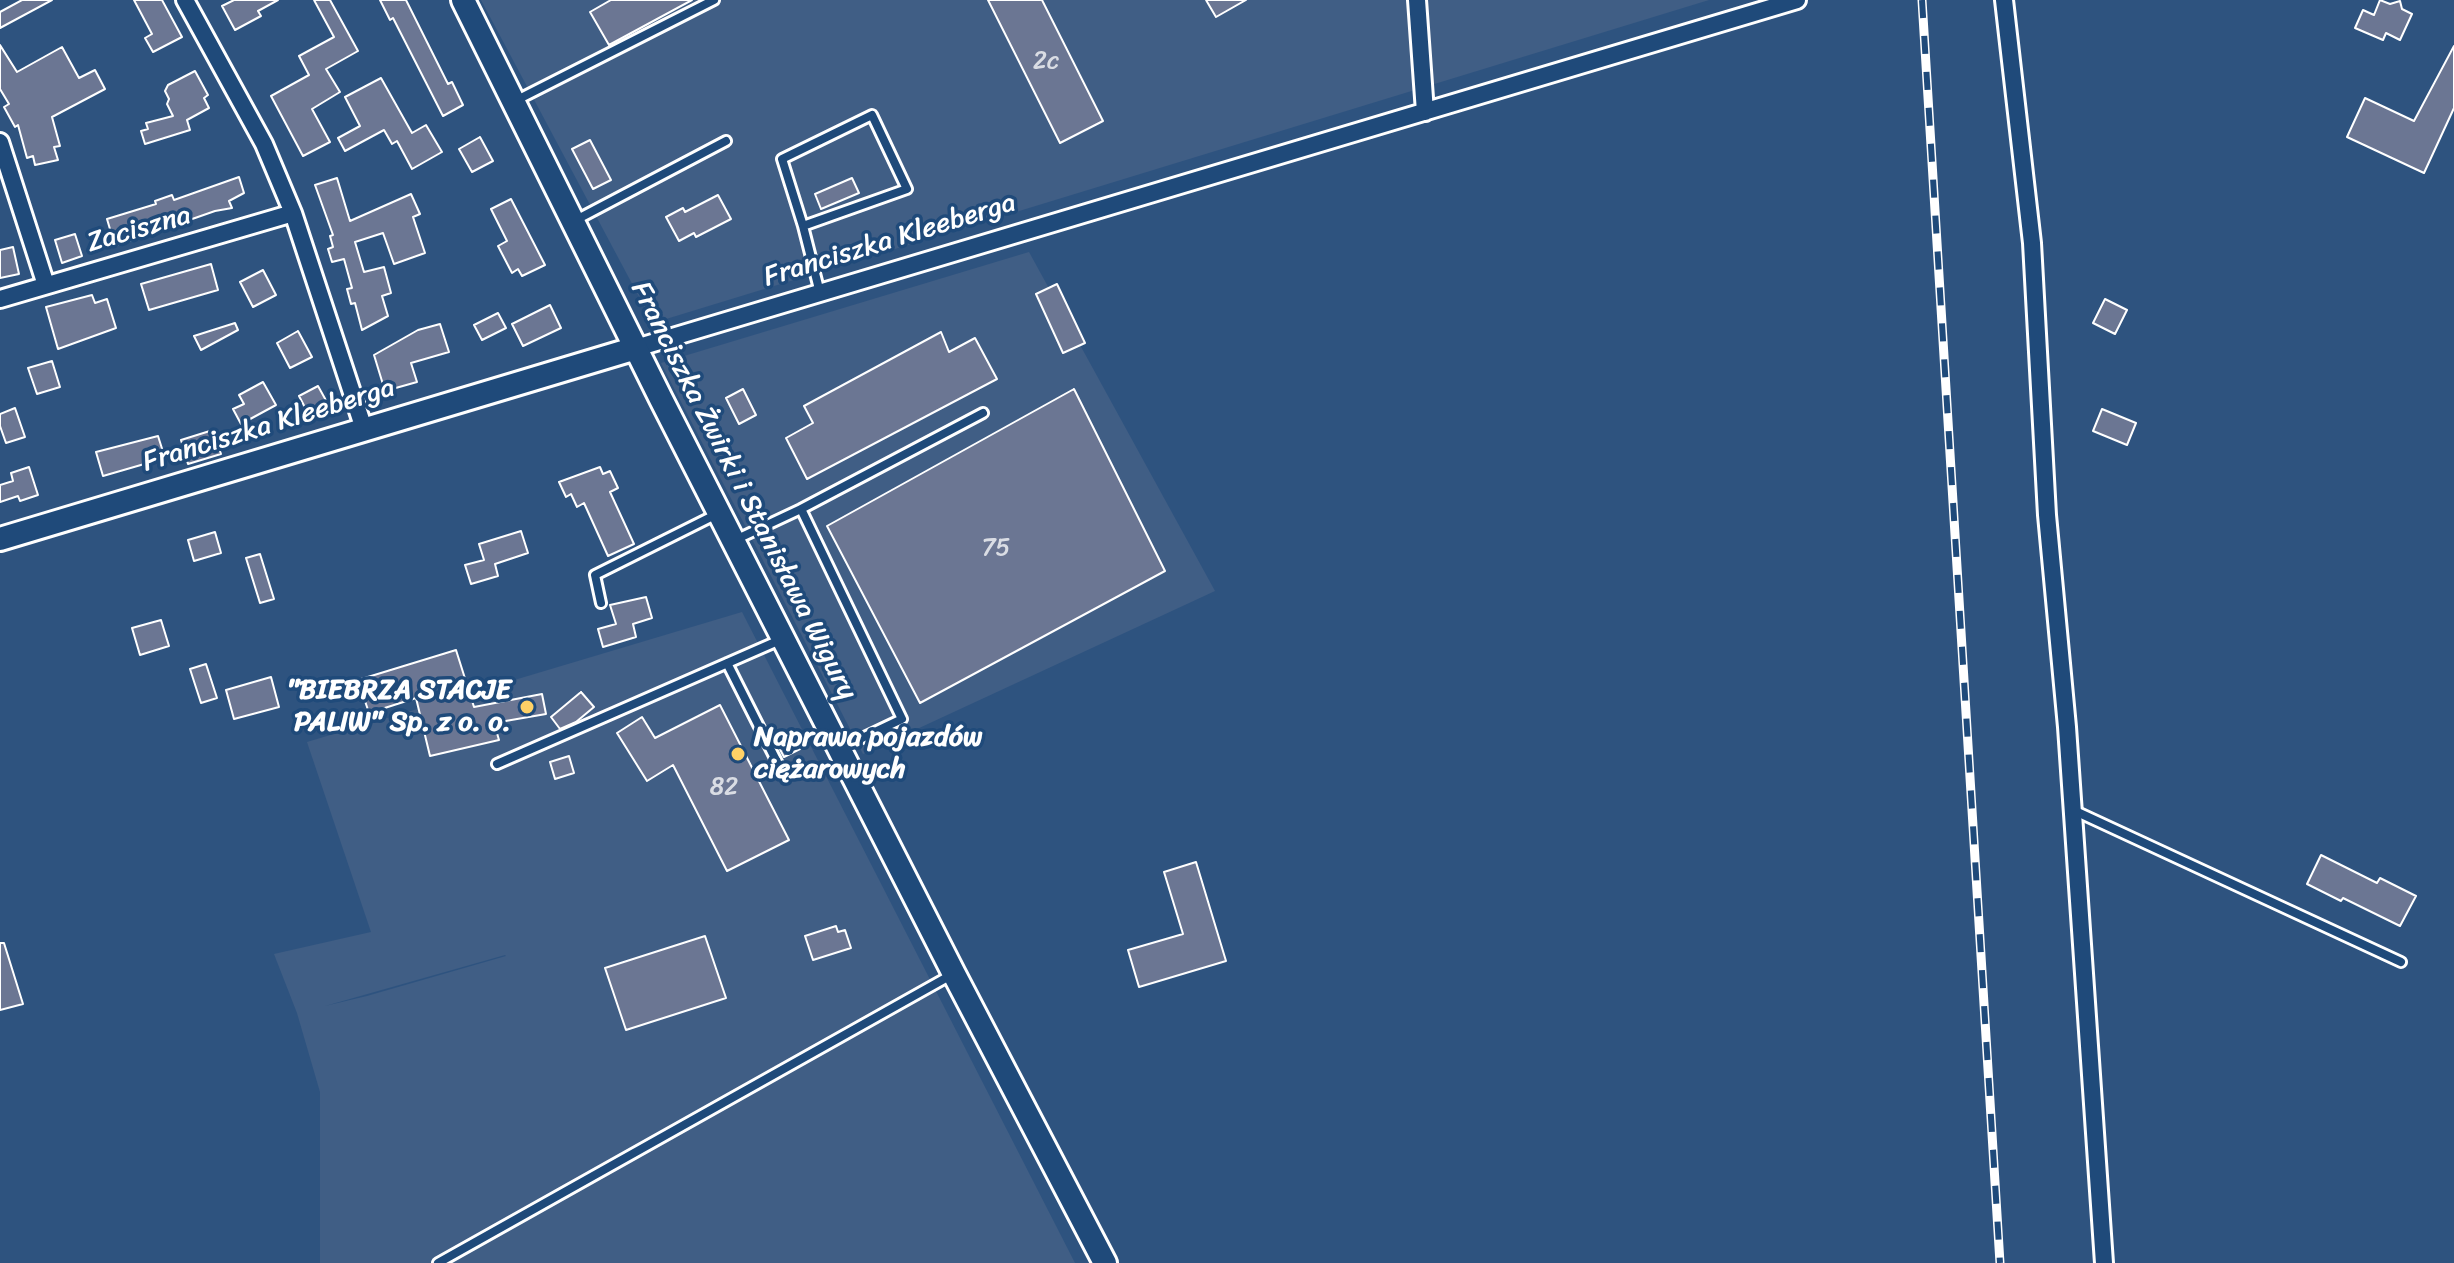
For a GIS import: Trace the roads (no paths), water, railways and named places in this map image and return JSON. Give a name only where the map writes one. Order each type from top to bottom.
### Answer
[{"type":"street","points":[[185,0],[264,144],[293,213],[364,429]]},
{"type":"street","name":"Franciszka Żwirki i Stanisława Wigury","points":[[463,0],[954,974],[1105,1263]]},
{"type":"street","points":[[1417,0],[1425,112]]},
{"type":"street","name":"Franciszka Kleeberga","points":[[0,539],[1797,0]]},
{"type":"street","points":[[2004,0],[2032,243],[2047,515],[2073,810],[2104,1263]]},
{"type":"street","points":[[0,142],[46,285]]},
{"type":"street","name":"Zaciszna","points":[[0,299],[293,213]]},
{"type":"lane","points":[[513,101],[714,0]]},
{"type":"lane","points":[[803,226],[907,189],[872,115],[782,159],[820,293]]},
{"type":"lane","points":[[573,222],[726,141]]},
{"type":"lane","points":[[735,540],[801,509],[983,413]]},
{"type":"lane","points":[[801,509],[902,719],[840,749]]},
{"type":"lane","points":[[601,603],[595,575],[720,512]]},
{"type":"lane","points":[[497,764],[785,638]]},
{"type":"lane","points":[[727,663],[781,770]]},
{"type":"lane","points":[[2073,810],[2401,962]]},
{"type":"lane","points":[[438,1263],[954,974]]},
{"type":"railway","points":[[1922,0],[2000,1263]]},
{"type":"place","name":"\"BIEBRZA STACJE PALIW\" Sp. z o. o.","points":[[527,707]]},
{"type":"place","name":"Naprawa pojazdów ciężarowych","points":[[738,754]]}]
